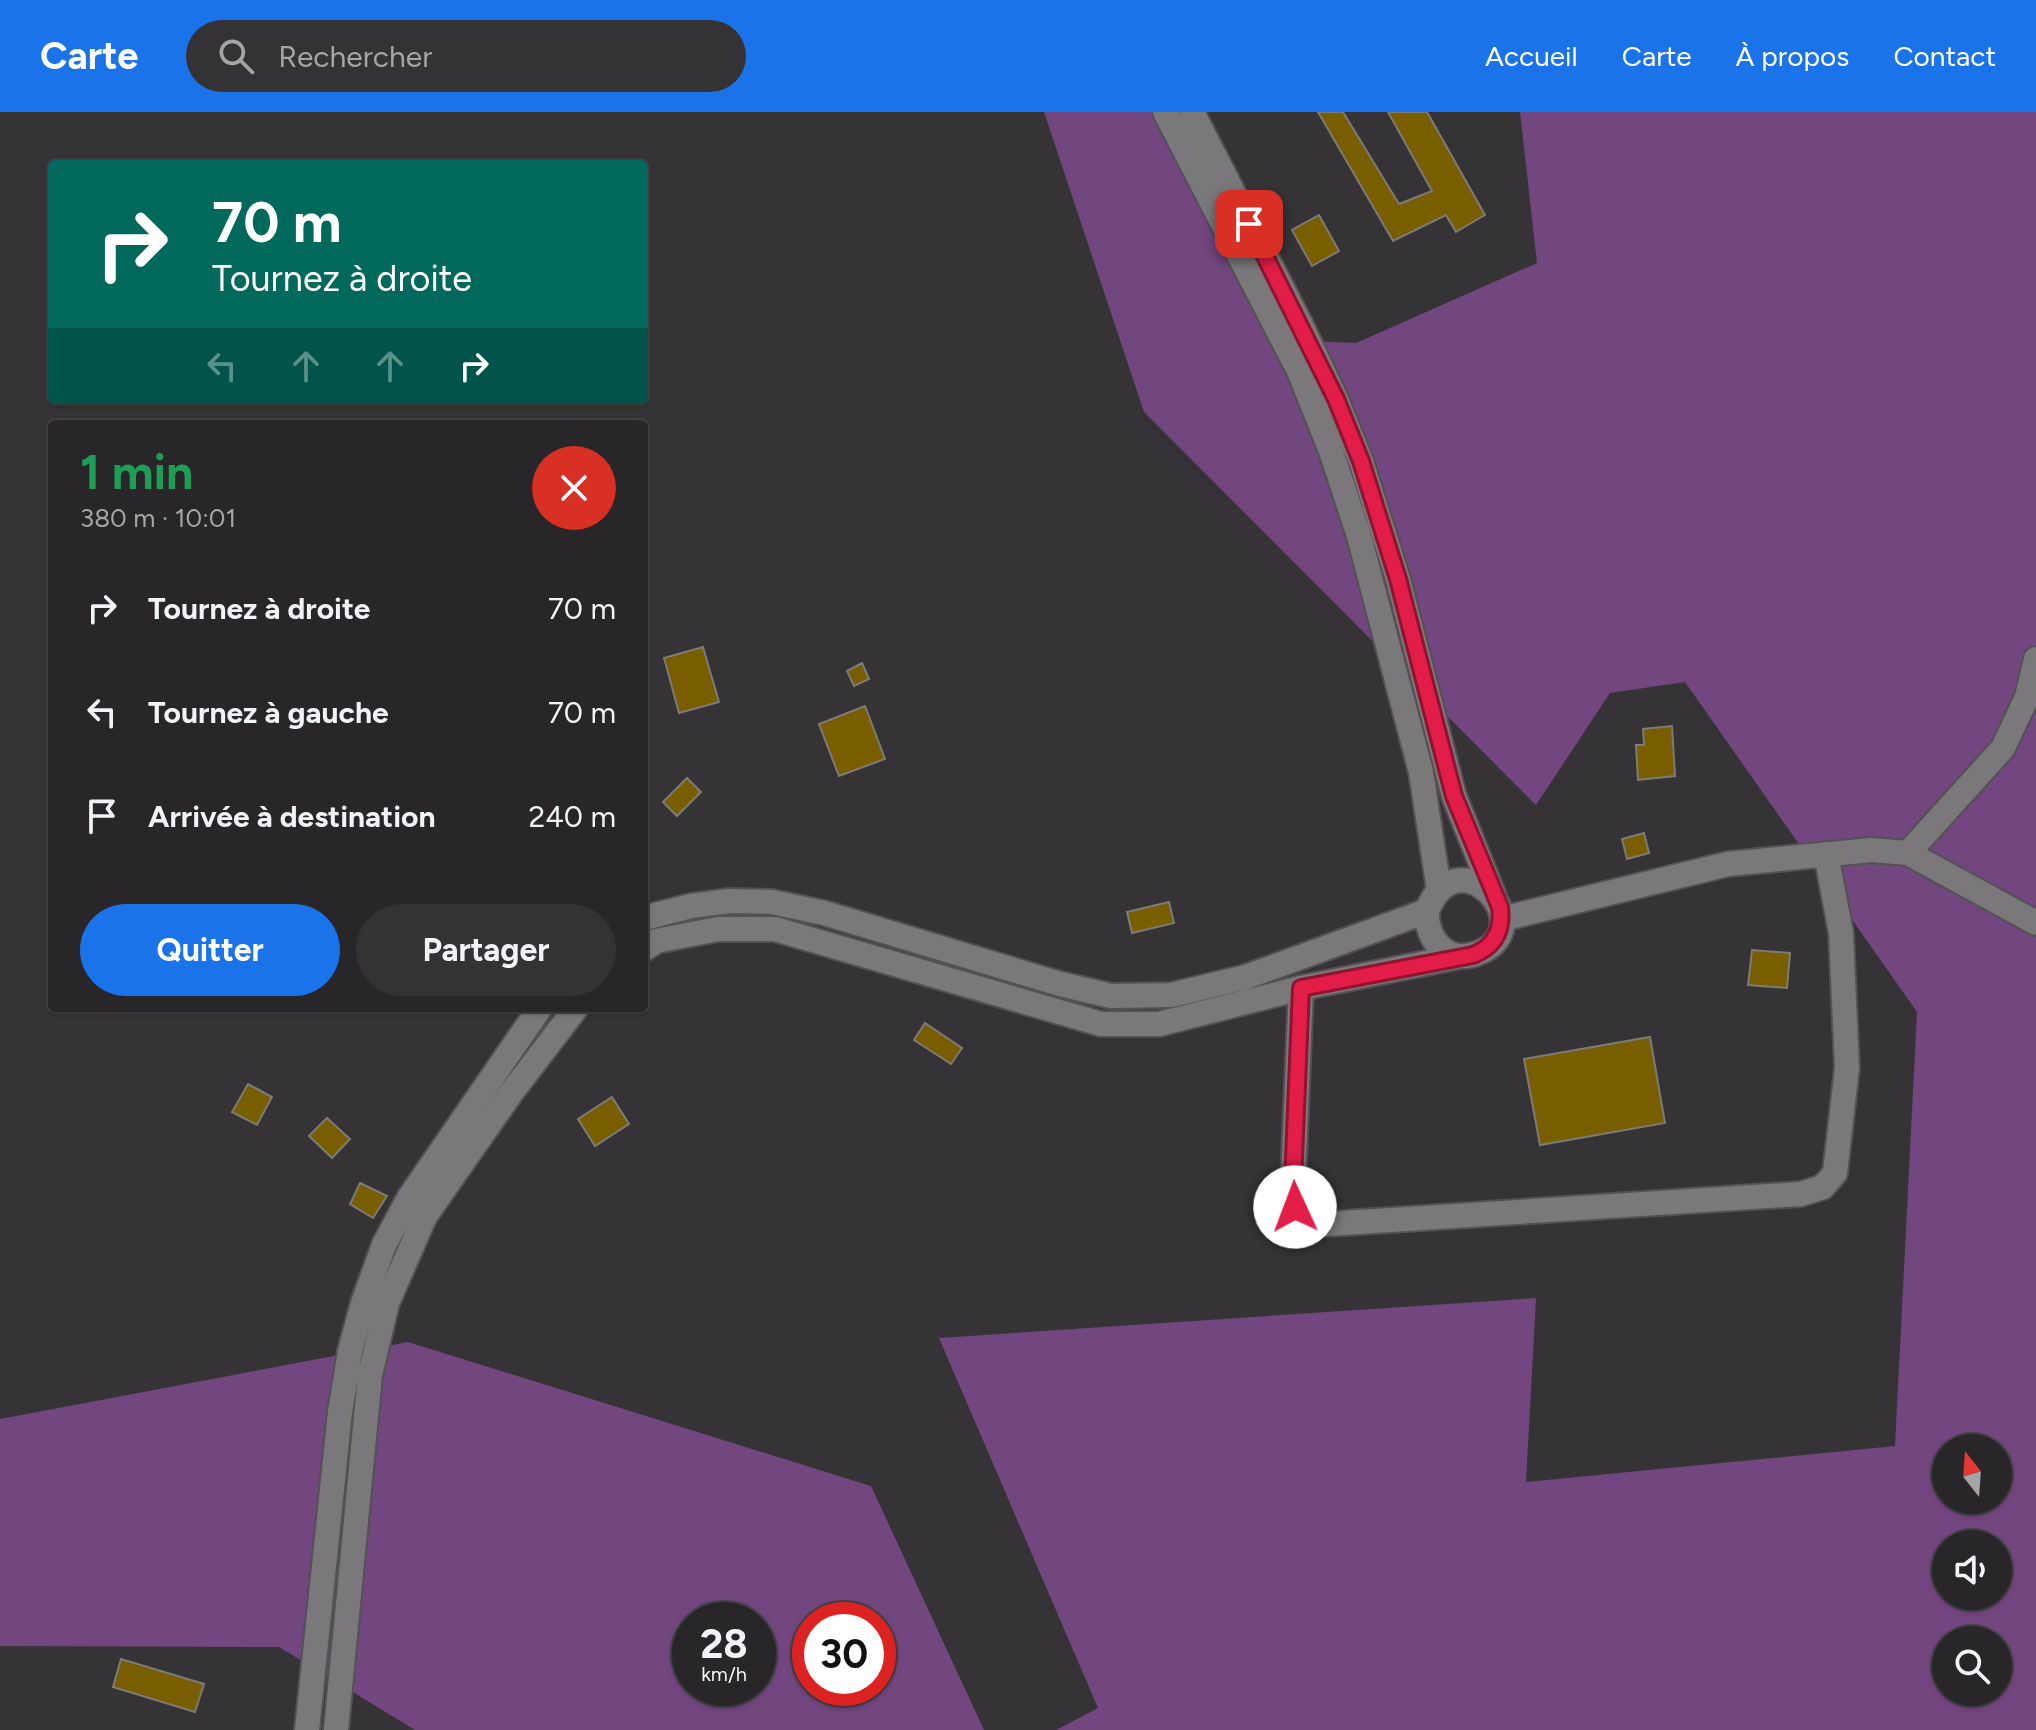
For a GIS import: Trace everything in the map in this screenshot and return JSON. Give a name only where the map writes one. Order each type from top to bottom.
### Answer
[{"type":"street","points":[[1165,112],[1299,371],[1331,451],[1359,536],[1421,772],[1433,900],[1427,924],[1438,946],[1461,956]]},
{"type":"street","points":[[648,946],[656,941],[718,929],[775,929],[1101,1024],[1159,1024],[1301,988],[1473,955],[1484,950],[1499,931],[1498,908],[1454,796],[1398,579],[1361,461],[1302,327],[1192,112]]},
{"type":"street","points":[[1908,853],[2003,748],[2027,697],[2036,659]]},
{"type":"street","points":[[1498,908],[1728,864],[1871,850],[1908,853],[2036,923]]},
{"type":"street","points":[[1301,988],[1293,1182],[1295,1207],[1303,1219],[1327,1224],[1801,1194],[1823,1187],[1835,1173],[1847,1068],[1841,933],[1826,854]]},
{"type":"street","points":[[648,917],[691,906],[730,901],[772,902],[824,913],[1060,984],[1111,996],[1171,995],[1246,977],[1433,900],[1462,881],[1485,887],[1498,908]]},
{"type":"street","points":[[307,1730],[340,1412],[350,1351],[363,1303],[384,1245],[409,1198],[537,1012]]},
{"type":"street","points":[[336,1730],[370,1375],[387,1303],[425,1216],[511,1093],[573,1012]]},
{"type":"shaded area","points":[[1044,112],[1166,112],[1279,340],[1356,343],[1537,263],[1520,112],[2036,112],[2036,1730],[1056,1730],[1098,1708],[939,1338],[1536,1298],[1526,1482],[1895,1446],[1917,1012],[1685,682],[1610,693],[1536,805],[1144,412]]},
{"type":"shaded area","points":[[408,1342],[871,1486],[984,1730],[415,1730],[279,1647],[0,1646],[0,1419]]},
{"type":"building","points":[[1318,112],[1343,112],[1399,204],[1432,191],[1388,112],[1427,112],[1485,215],[1456,232],[1446,215],[1393,241]]},
{"type":"building","points":[[1319,215],[1339,251],[1312,266],[1292,230]]},
{"type":"building","points":[[703,647],[719,702],[679,713],[664,658]]},
{"type":"building","points":[[862,663],[869,679],[854,686],[847,671]]},
{"type":"building","points":[[865,706],[885,759],[839,776],[819,724]]},
{"type":"building","points":[[1672,726],[1675,776],[1638,780],[1636,745],[1644,745],[1643,729]]},
{"type":"building","points":[[687,778],[701,792],[677,816],[663,802]]},
{"type":"building","points":[[1644,833],[1649,853],[1627,859],[1622,839]]},
{"type":"building","points":[[1169,902],[1174,923],[1132,933],[1127,912]]},
{"type":"building","points":[[1752,950],[1790,953],[1787,988],[1748,985]]},
{"type":"building","points":[[925,1023],[962,1048],[951,1064],[914,1040]]},
{"type":"building","points":[[1650,1037],[1665,1123],[1540,1145],[1524,1059]]},
{"type":"building","points":[[248,1084],[272,1097],[257,1125],[232,1112]]},
{"type":"building","points":[[612,1097],[629,1124],[595,1146],[578,1119]]},
{"type":"building","points":[[327,1118],[350,1139],[332,1158],[309,1136]]},
{"type":"building","points":[[360,1183],[387,1196],[373,1218],[350,1204]]},
{"type":"building","points":[[121,1659],[204,1684],[195,1712],[113,1687]]},
{"type":"route","points":[[1249,224],[1302,327],[1361,461],[1398,579],[1454,796],[1500,907],[1502,919],[1493,942],[1473,955],[1301,988],[1293,1182],[1295,1207]]}]
